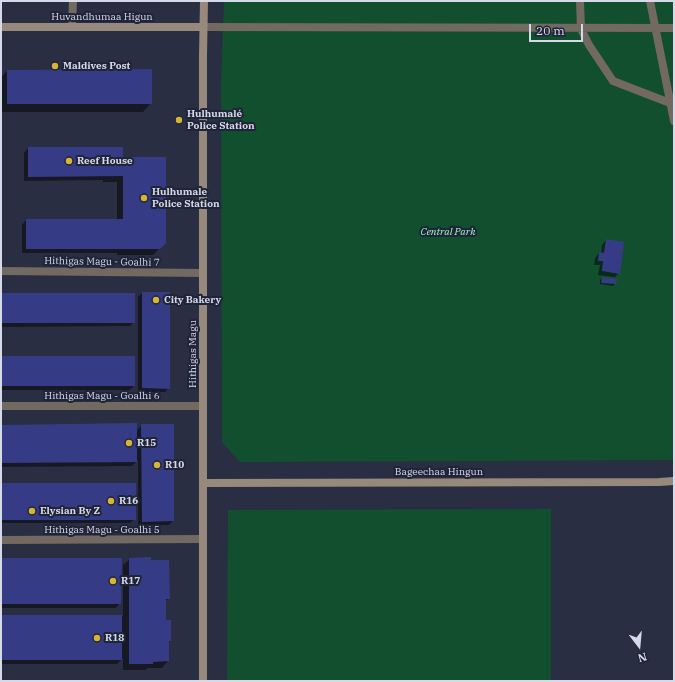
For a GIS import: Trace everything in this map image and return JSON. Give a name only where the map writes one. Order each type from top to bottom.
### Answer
[{"type":"street","points":[[72,27],[73,1]]},
{"type":"street","points":[[204,1],[203,27],[674,28]]},
{"type":"street","points":[[580,1],[581,28],[588,45],[613,81],[670,103]]},
{"type":"street","points":[[650,1],[674,121]]},
{"type":"street","name":"Huvandhumaa Higun","points":[[1,27],[203,27]]},
{"type":"street","name":"Hithigas Magu","points":[[203,27],[203,681]]},
{"type":"street","name":"Hithigas Magu - Goalhi 7","points":[[1,271],[203,273]]},
{"type":"street","name":"Hithigas Magu - Goalhi 6","points":[[1,406],[203,406]]},
{"type":"street","name":"Bageechaa Hingun","points":[[203,483],[674,481]]},
{"type":"street","name":"Hithigas Magu - Goalhi 5","points":[[1,540],[203,540]]},
{"type":"green space","name":"Central Park","points":[[224,1],[674,1],[674,460],[240,462],[222,442],[221,84]]},
{"type":"green space","points":[[551,509],[551,681],[227,681],[228,510]]},
{"type":"building","points":[[152,69],[152,104],[7,104],[7,70]]},
{"type":"building","points":[[28,147],[123,147],[123,157],[166,157],[166,243],[160,249],[26,249],[26,219],[123,219],[123,176],[28,177]]},
{"type":"building","points":[[606,239],[624,242],[620,274],[602,271],[603,261],[598,261],[599,252],[604,253]]},
{"type":"building","points":[[602,277],[617,279],[616,284],[601,283]]},
{"type":"building","points":[[142,292],[170,292],[170,389],[142,388]]},
{"type":"building","points":[[1,293],[135,293],[135,323],[1,323]]},
{"type":"building","points":[[1,356],[135,356],[135,386],[1,386]]},
{"type":"building","points":[[137,423],[137,462],[1,463],[1,425]]},
{"type":"building","points":[[141,424],[174,424],[174,521],[142,522]]},
{"type":"building","points":[[1,483],[136,483],[136,520],[1,520]]},
{"type":"building","points":[[151,557],[151,560],[169,560],[170,599],[166,599],[166,620],[171,620],[169,661],[153,662],[153,664],[129,664],[129,558]]},
{"type":"building","points":[[1,558],[122,558],[121,604],[1,604]]},
{"type":"building","points":[[1,615],[122,615],[122,660],[1,660]]},
{"type":"place","name":"Maldives Post","points":[[55,66]]},
{"type":"place","name":"Hulhumalé Police Station","points":[[179,120]]},
{"type":"place","name":"Reef House","points":[[69,161]]},
{"type":"place","name":"Hulhumale Police Station","points":[[144,198]]},
{"type":"place","name":"City Bakery","points":[[156,300]]},
{"type":"place","name":"R15","points":[[129,443]]},
{"type":"place","name":"R10","points":[[157,465]]},
{"type":"place","name":"R16","points":[[111,501]]},
{"type":"place","name":"Elysian By Z","points":[[32,511]]},
{"type":"place","name":"R17","points":[[113,581]]},
{"type":"place","name":"R18","points":[[97,638]]}]
